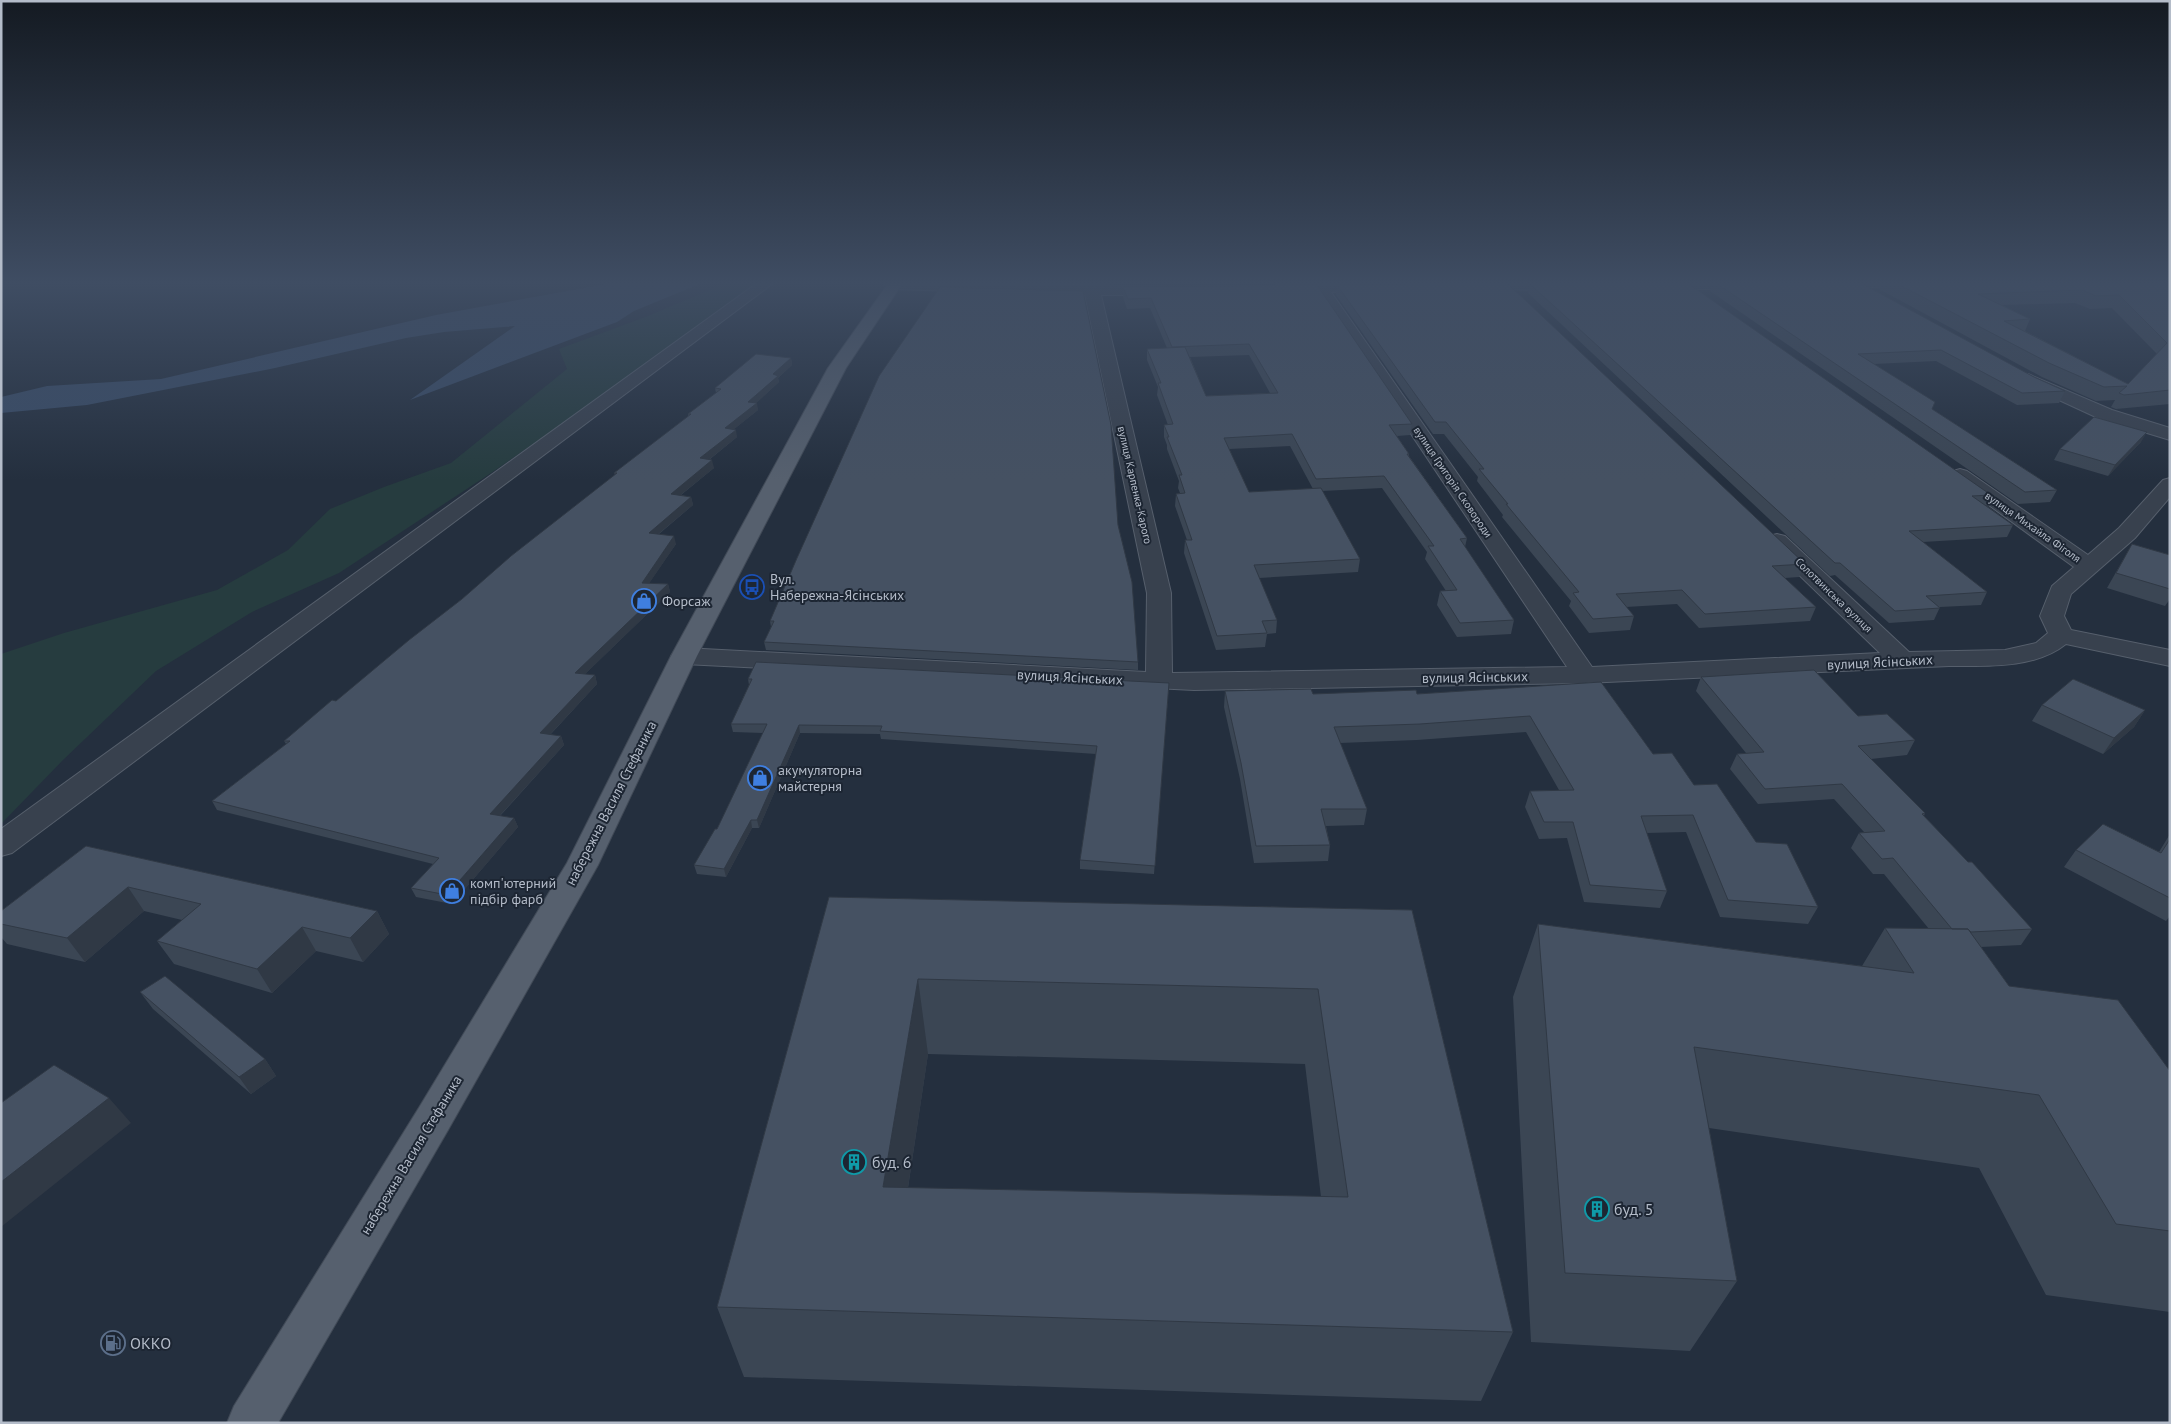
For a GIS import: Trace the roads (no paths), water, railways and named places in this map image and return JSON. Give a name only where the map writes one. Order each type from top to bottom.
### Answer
[{"type":"main road","name":"набережна Василя Стефаника","points":[[251,1423],[429,1127],[582,865],[684,656],[837,368],[851,347]]},
{"type":"street","points":[[1,845],[677,347]]},
{"type":"street","name":"вулиця Карпенка-Карого","points":[[1105,347],[1159,593],[1159,682]]},
{"type":"street","name":"вулиця Григорія Сковороди","points":[[1362,347],[1585,675]]},
{"type":"street","points":[[2017,373],[2105,414],[2170,434]]},
{"type":"street","name":"вулиця Михайла Фіголя","points":[[1945,465],[2090,567]]},
{"type":"street","points":[[2170,484],[2127,533],[2060,592],[2052,616],[2061,635],[2170,658]]},
{"type":"street","name":"Солотвинська вулиця","points":[[1760,524],[1903,661]]},
{"type":"street","name":"вулиця Ясінських","points":[[684,656],[1159,682],[1585,675],[2005,658],[2045,648],[2061,635]]},
{"type":"water","points":[[297,347],[365,347],[275,368],[87,405],[1,413],[1,397],[47,386],[161,379]]},
{"type":"water","points":[[485,347],[549,347],[410,400]]},
{"type":"place","name":"Вул. Набережна-Ясінських","points":[[752,587]]},
{"type":"place","name":"Форсаж","points":[[644,601]]},
{"type":"place","name":"акумуляторна майстерня","points":[[760,778]]},
{"type":"place","name":"комп'ютерний підбір фарб","points":[[452,891]]},
{"type":"place","name":"буд. 6","points":[[854,1162]]},
{"type":"place","name":"буд. 5","points":[[1597,1209]]},
{"type":"place","name":"ОККО","points":[[113,1343]]}]
